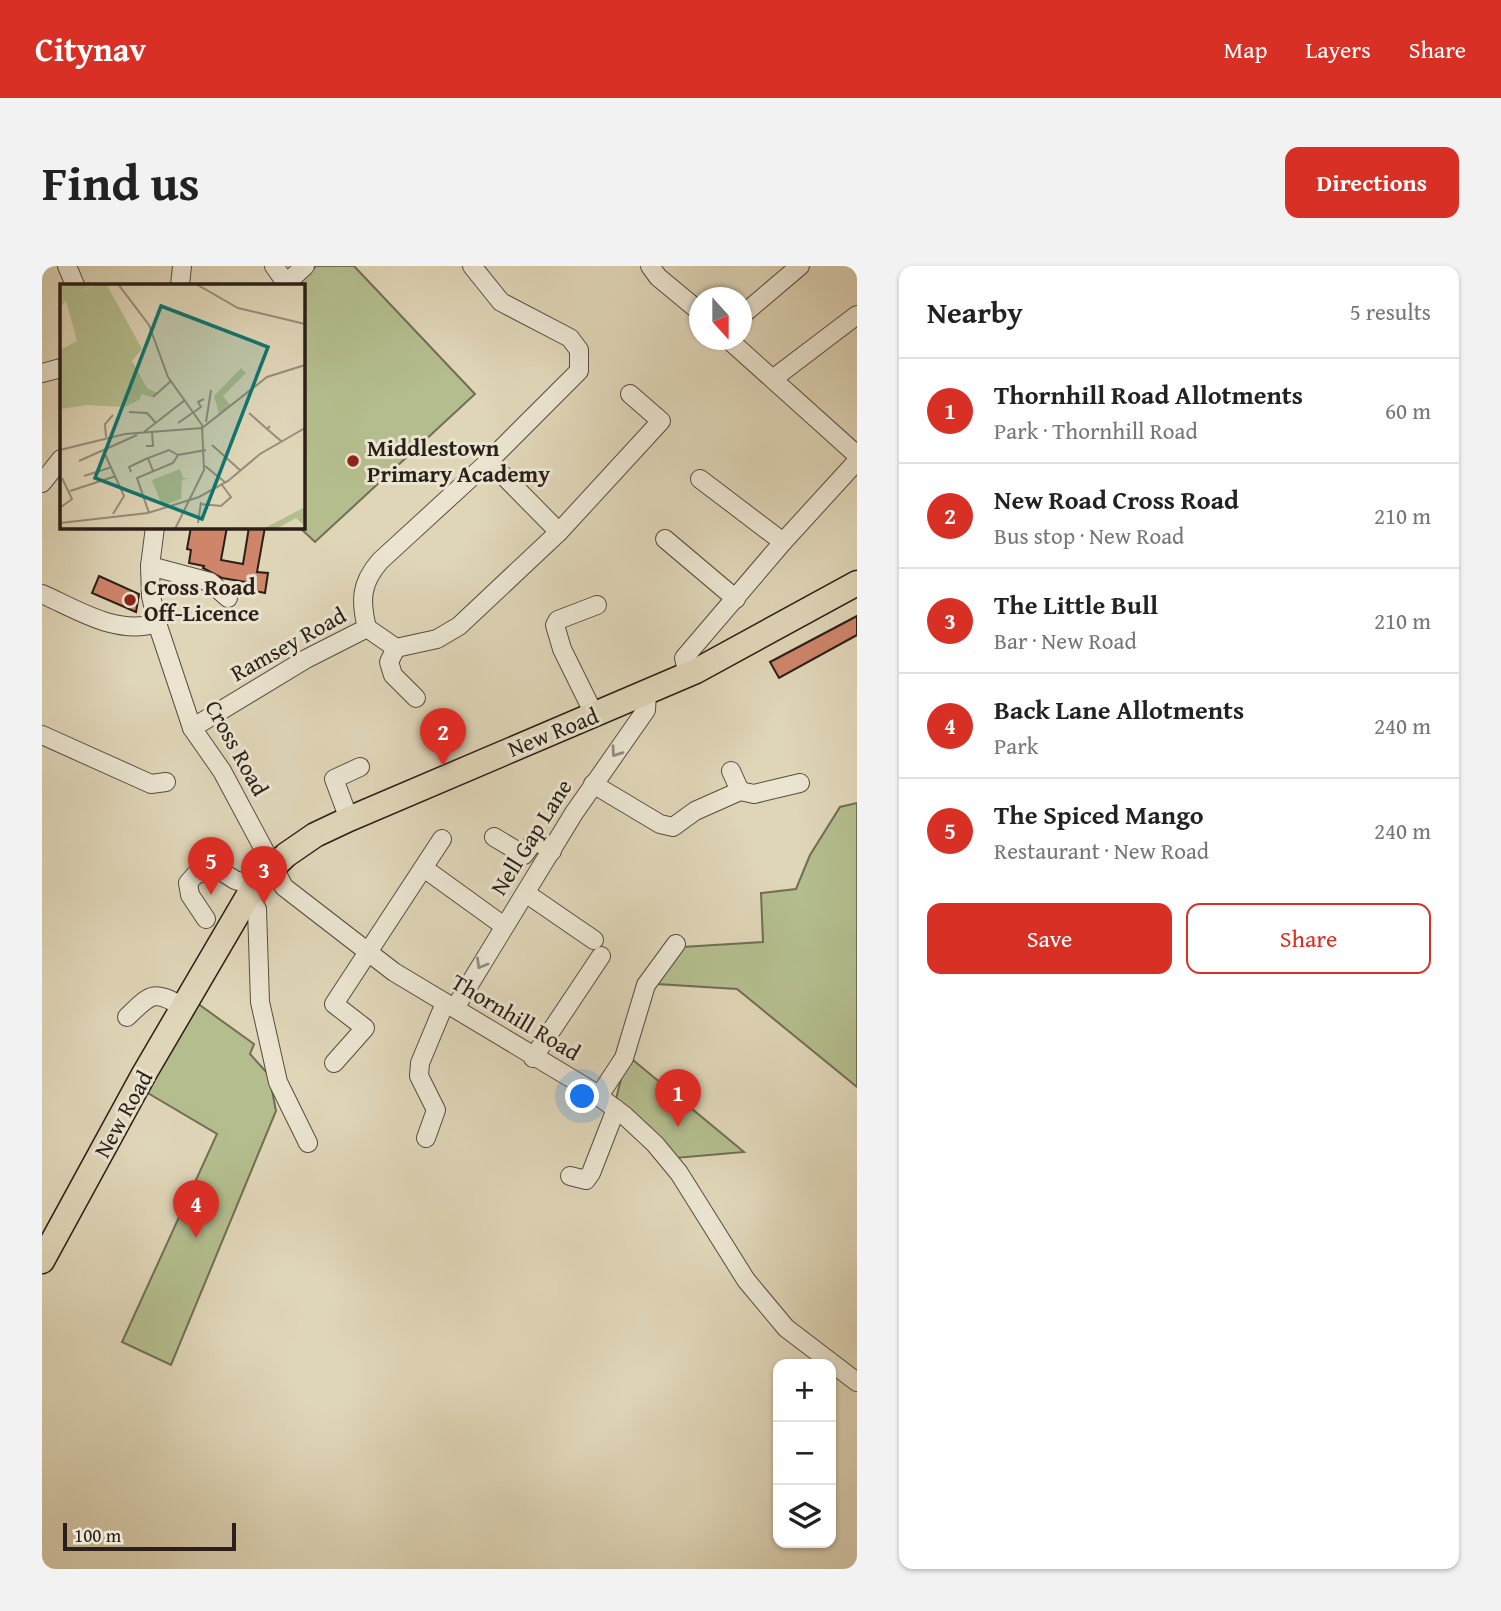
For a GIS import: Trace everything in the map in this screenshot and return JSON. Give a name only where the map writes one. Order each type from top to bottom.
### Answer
[{"type":"highway","name":"New Road","points":[[42,1261],[183,1007],[251,891],[272,866],[315,835],[349,818],[688,675],[772,632],[857,583]]},
{"type":"street","points":[[67,266],[75,284]]},
{"type":"street","points":[[180,284],[182,266]]},
{"type":"street","points":[[274,266],[285,284],[305,266]]},
{"type":"street","name":"Ramsey Road","points":[[192,728],[306,659],[367,628],[362,594],[367,577],[380,561],[489,461],[579,371],[579,350],[570,338],[500,302],[472,266]]},
{"type":"street","points":[[650,266],[658,277],[689,303]]},
{"type":"street","points":[[752,307],[800,266]]},
{"type":"street","points":[[774,378],[857,315]]},
{"type":"street","points":[[741,350],[857,455]]},
{"type":"street","points":[[42,373],[60,368]]},
{"type":"street","points":[[416,698],[393,675],[389,662],[396,649],[437,639],[458,626],[559,532],[661,421],[630,394]]},
{"type":"street","points":[[42,483],[60,460]]},
{"type":"street","points":[[489,461],[559,532]]},
{"type":"street","points":[[688,675],[684,658],[783,542],[857,461]]},
{"type":"street","points":[[699,479],[783,542]]},
{"type":"street","name":"Cross Road","points":[[155,528],[150,566],[157,623],[192,728],[222,771],[272,866]]},
{"type":"street","points":[[665,539],[736,599]]},
{"type":"street","points":[[150,566],[210,582],[228,598]]},
{"type":"street","points":[[42,594],[105,623],[140,628],[157,623]]},
{"type":"street","points":[[594,714],[562,649],[555,625],[558,620],[597,605]]},
{"type":"street","points":[[367,628],[396,649]]},
{"type":"street","name":"Nell Gap Lane","points":[[426,1138],[436,1110],[419,1076],[420,1063],[450,1005],[527,894],[593,785],[646,710],[647,693]]},
{"type":"street","points":[[42,736],[151,783],[166,782]]},
{"type":"street","points":[[349,818],[334,779],[360,767]]},
{"type":"street","points":[[732,771],[747,792]]},
{"type":"street","points":[[593,785],[660,824],[673,827],[695,811],[747,792],[800,783]]},
{"type":"street","points":[[494,837],[524,855],[535,840],[552,851]]},
{"type":"street","points":[[334,1063],[365,1028],[334,1004],[425,869],[425,862],[442,839]]},
{"type":"street","name":"Thornhill Road","points":[[272,866],[284,887],[368,953],[616,1109],[655,1144],[679,1173],[746,1280],[786,1328],[857,1382]]},
{"type":"street","points":[[206,919],[190,895],[188,883],[195,875],[216,868],[251,891],[260,930],[257,974],[260,1002],[278,1082],[308,1143]]},
{"type":"street","points":[[425,869],[504,926]]},
{"type":"street","points":[[527,894],[598,948],[533,1058]]},
{"type":"street","points":[[599,1097],[624,1058],[646,985],[676,944]]},
{"type":"street","points":[[127,1017],[155,995],[162,995],[183,1007]]},
{"type":"street","points":[[570,1175],[586,1180],[591,1173],[616,1109]]},
{"type":"green space","name":"Middlestown Primary Academy","points":[[316,266],[354,266],[475,394],[315,542],[300,528],[304,528],[304,284],[295,284]]},
{"type":"green space","points":[[857,803],[857,1087],[737,989],[657,984],[682,947],[763,942],[761,893],[796,889],[810,855],[840,807]]},
{"type":"green space","points":[[197,1003],[254,1044],[250,1054],[269,1075],[276,1111],[171,1365],[122,1342],[217,1134],[146,1092]]},
{"type":"green space","points":[[627,1055],[744,1152],[675,1158],[615,1103]]},
{"type":"building","points":[[191,528],[227,528],[221,560],[243,564],[249,528],[265,528],[257,572],[268,573],[265,593],[245,589],[246,582],[222,578],[203,568],[204,566],[189,563],[191,550],[187,549]]},
{"type":"building","points":[[99,576],[139,594],[136,612],[92,593]]},
{"type":"building","points":[[857,616],[857,635],[779,678],[770,662]]},
{"type":"place","name":"Middlestown Primary Academy","points":[[353,461]]},
{"type":"place","name":"Cross Road Off-Licence","points":[[130,600]]},
{"type":"place","name":"New Road Cross Road","points":[[443,766]]},
{"type":"place","name":"The Spiced Mango","points":[[211,895]]},
{"type":"place","name":"The Little Bull","points":[[264,904]]},
{"type":"place","name":"Thornhill Road Allotments","points":[[678,1127]]},
{"type":"place","name":"Back Lane Allotments","points":[[196,1238]]}]
